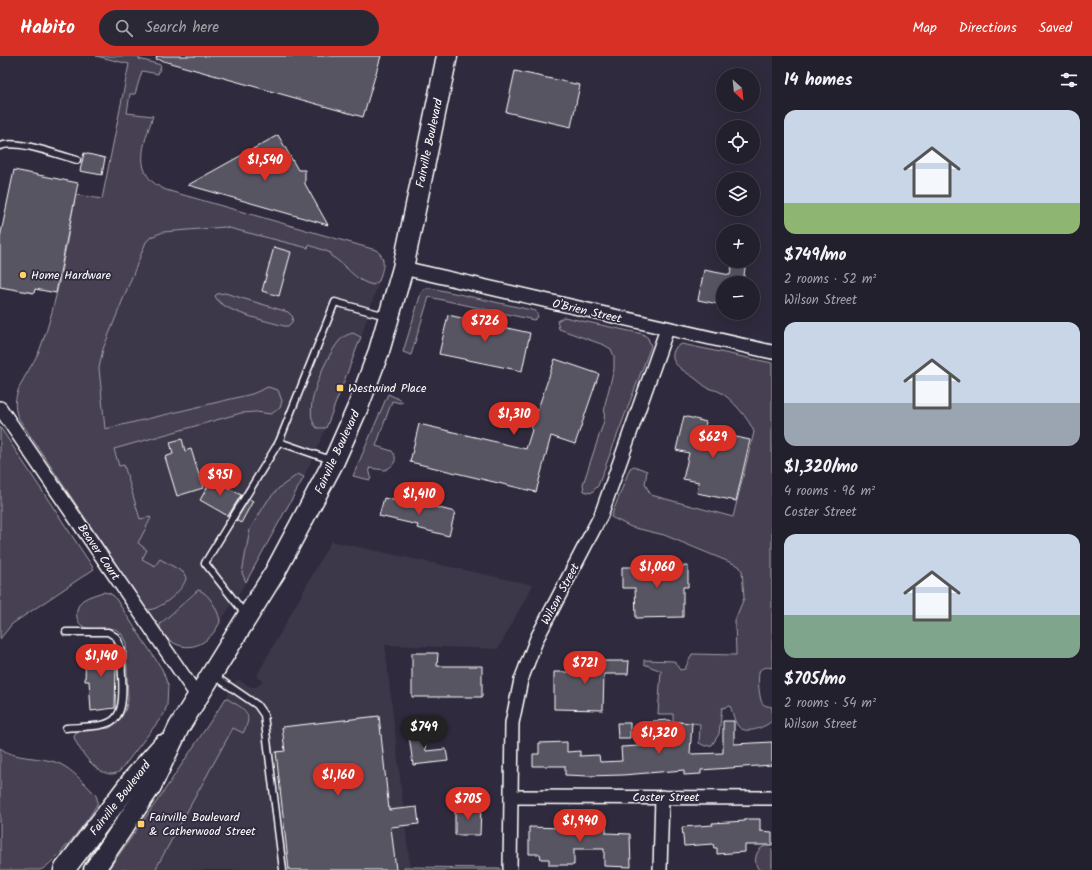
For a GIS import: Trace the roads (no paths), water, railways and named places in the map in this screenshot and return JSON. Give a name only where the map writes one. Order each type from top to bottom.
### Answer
[{"type":"main road","name":"Fairville Boulevard","points":[[96,869],[151,786],[179,727],[248,617],[294,539],[334,461],[361,399],[389,317],[403,268],[447,56]]},
{"type":"main road","name":"Fairville Boulevard","points":[[64,870],[134,778],[179,727]]},
{"type":"main road","points":[[55,870],[79,850]]},
{"type":"street","name":"O'Brien Street","points":[[403,268],[772,352]]},
{"type":"street","name":"Wilson Street","points":[[510,870],[512,724],[521,680],[537,638],[601,515],[667,329]]},
{"type":"street","name":"Beaver Court","points":[[0,408],[198,697]]},
{"type":"street","name":"Coster Street","points":[[511,797],[772,798]]},
{"type":"street","points":[[660,870],[662,797]]},
{"type":"lane","points":[[0,146],[5,144],[16,144],[77,160]]},
{"type":"lane","points":[[248,617],[205,563],[279,442],[335,302],[389,317]]},
{"type":"lane","points":[[279,442],[334,461]]},
{"type":"lane","points":[[66,632],[108,632],[116,637],[120,648],[123,700],[118,716],[108,724],[66,728]]},
{"type":"lane","points":[[212,674],[257,705],[264,715],[284,870]]},
{"type":"place","name":"Home Hardware","points":[[23,275]]},
{"type":"place","name":"Westwind Place","points":[[340,388]]},
{"type":"place","name":"Fairville Boulevard & Catherwood Street","points":[[141,824]]}]
